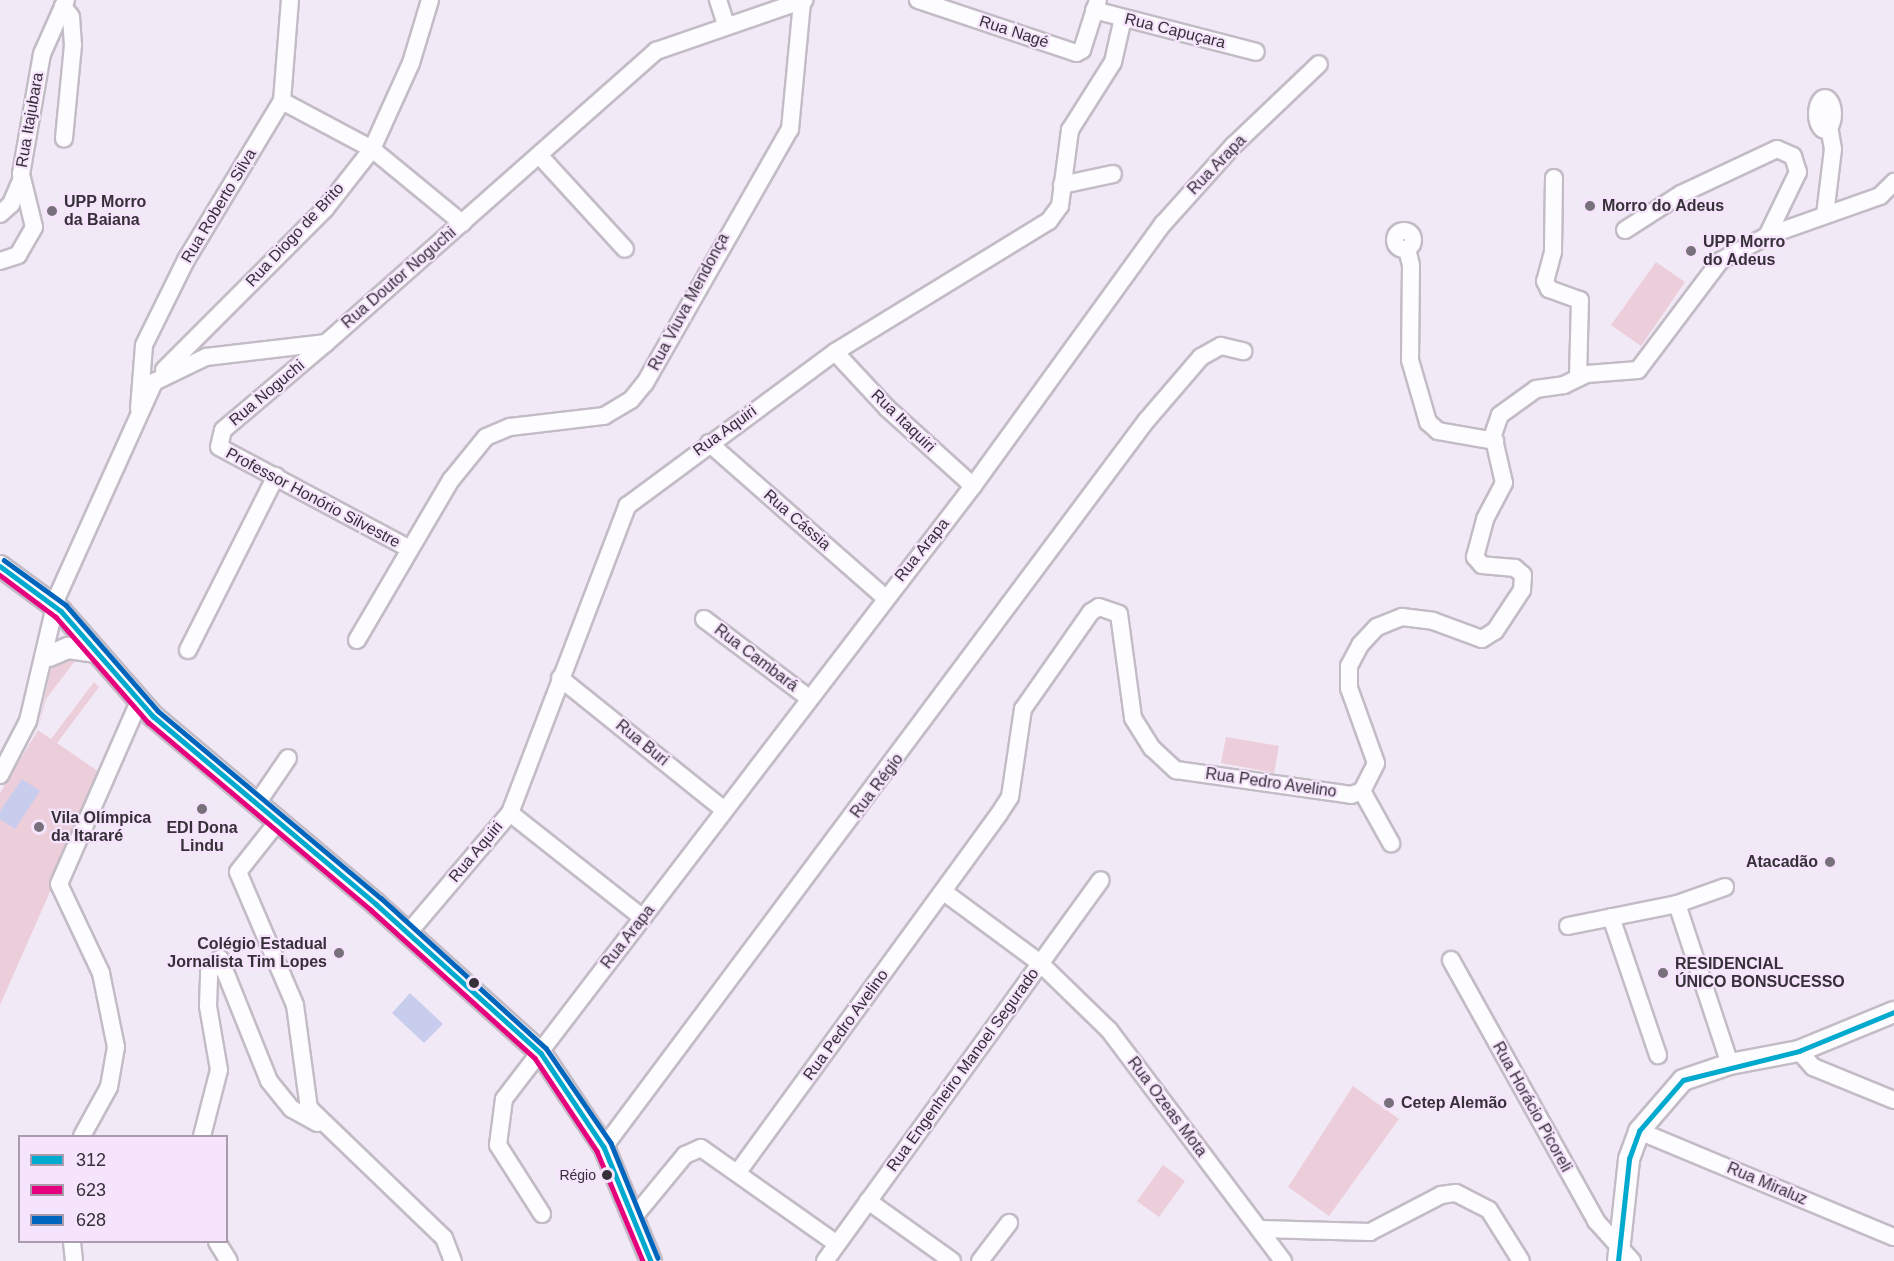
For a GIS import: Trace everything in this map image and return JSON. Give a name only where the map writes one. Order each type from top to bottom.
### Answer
[{"type":"main road","points":[[0,566],[60,601],[97,652],[139,702],[409,932],[541,1053],[604,1147],[651,1261]]},
{"type":"main road","points":[[43,663],[68,648],[97,652]]},
{"type":"main road","points":[[1623,1258],[1624,1173],[1640,1131],[1683,1080],[1730,1064],[1799,1051],[1894,1012]]},
{"type":"street","name":"Rua Roberto Silva","points":[[140,410],[144,345],[186,260],[282,101],[290,0]]},
{"type":"street","name":"Rua Diogo de Brito","points":[[154,382],[325,209],[372,148],[411,63],[430,0]]},
{"type":"street","points":[[718,0],[726,24]]},
{"type":"street","name":"Rua Nagé","points":[[918,0],[1076,53],[1082,50],[1096,5]]},
{"type":"street","name":"Rua Doutor Noguchi","points":[[326,343],[656,51],[726,24],[803,1]]},
{"type":"street","name":"Rua Viuva Mendonça","points":[[357,640],[408,548],[486,437],[510,427],[604,416],[631,400],[645,383],[790,129],[803,1]]},
{"type":"street","points":[[64,3],[71,17],[73,45],[64,139]]},
{"type":"street","name":"Rua Itajubara","points":[[0,261],[18,255],[34,227],[21,180],[42,54],[64,3]]},
{"type":"street","name":"Rua Capuçara","points":[[1096,5],[1123,18],[1256,52]]},
{"type":"street","name":"Rua Aquiri","points":[[409,932],[510,813],[620,517],[635,496],[835,352],[1039,229],[1060,206],[1070,130],[1113,62],[1123,18]]},
{"type":"street","name":"Rua Arapa","points":[[542,1214],[501,1152],[496,1134],[501,1103],[884,597],[974,486],[1163,224],[1234,145],[1319,64]]},
{"type":"street","points":[[282,101],[372,148],[462,223]]},
{"type":"street","points":[[1826,215],[1833,149],[1827,111]]},
{"type":"street","points":[[1625,230],[1682,194],[1777,149],[1793,156],[1798,172],[1767,236]]},
{"type":"street","points":[[539,155],[625,249]]},
{"type":"street","points":[[1062,184],[1113,174]]},
{"type":"street","points":[[1554,178],[1553,252],[1545,284],[1580,300],[1578,378]]},
{"type":"street","points":[[0,214],[11,204],[21,180]]},
{"type":"street","name":"Rua Pedro Avelino","points":[[738,1172],[944,892],[1010,797],[1018,726],[1032,690],[1099,607],[1111,608],[1124,624],[1125,681],[1133,718],[1152,748],[1176,770],[1351,795],[1362,791],[1376,763],[1349,688],[1349,666],[1360,645],[1377,627],[1402,617],[1433,621],[1475,640],[1489,637],[1522,590],[1523,575],[1515,568],[1482,566],[1475,557],[1485,519],[1504,483],[1495,441],[1496,423],[1511,405],[1536,389],[1578,378],[1638,370],[1720,261],[1767,236],[1880,196],[1894,182]]},
{"type":"street","points":[[1407,249],[1411,265],[1410,360],[1428,422],[1438,431],[1495,441]]},
{"type":"street","points":[[0,775],[27,725],[60,601],[140,410],[154,382],[206,357],[326,343]]},
{"type":"street","name":"Rua Noguchi","points":[[219,447],[223,430],[326,343]]},
{"type":"street","name":"Rua Régio","points":[[604,1147],[1146,421],[1200,357],[1221,346],[1243,351]]},
{"type":"street","name":"Rua Itaquiri","points":[[835,352],[887,408],[974,486]]},
{"type":"street","name":"Rua Cássia","points":[[709,442],[884,597]]},
{"type":"street","name":"Professor Honório Silvestre","points":[[219,447],[408,548]]},
{"type":"street","points":[[188,650],[276,476]]},
{"type":"street","name":"Rua Cambará","points":[[704,619],[808,698]]},
{"type":"street","name":"Rua Buri","points":[[560,678],[723,809]]},
{"type":"street","points":[[83,1135],[109,1087],[116,1047],[101,973],[58,884],[139,702]]},
{"type":"street","points":[[258,802],[288,758]]},
{"type":"street","points":[[1362,791],[1391,843]]},
{"type":"street","points":[[510,813],[643,918]]},
{"type":"street","points":[[279,819],[242,861],[238,882],[295,1005],[307,1103],[321,1125]]},
{"type":"street","name":"Rua Engenheiro Manoel Segurado","points":[[825,1261],[1101,880]]},
{"type":"street","points":[[1568,926],[1677,904],[1725,887]]},
{"type":"street","name":"Rua Ozeas Mota","points":[[944,892],[1041,963],[1109,1030],[1283,1261]]},
{"type":"street","points":[[1677,904],[1730,1064]]},
{"type":"street","points":[[1611,917],[1659,1055]]},
{"type":"street","points":[[203,1135],[219,1070],[208,1015],[209,973],[220,959],[269,1081],[292,1109],[321,1125],[444,1238],[453,1261]]},
{"type":"street","name":"Rua Horácio Picoreli","points":[[1451,960],[1596,1221],[1623,1258]]},
{"type":"street","points":[[1799,1051],[1808,1064],[1894,1100]]},
{"type":"street","name":"Rua Miraluz","points":[[1640,1131],[1894,1237]]},
{"type":"street","points":[[633,1218],[693,1149],[709,1150],[837,1244]]},
{"type":"street","points":[[1260,1229],[1370,1232],[1441,1195],[1456,1192],[1489,1210],[1521,1261]]},
{"type":"street","points":[[868,1201],[952,1261]]},
{"type":"street","points":[[980,1261],[1009,1223]]},
{"type":"street","points":[[72,1243],[74,1261]]},
{"type":"street","points":[[218,1243],[229,1261]]},
{"type":"shaded area","points":[[1656,262],[1685,282],[1641,346],[1611,325]]},
{"type":"shaded area","points":[[69,656],[75,661],[46,699],[38,730],[52,663]]},
{"type":"shaded area","name":"Vila Olímpica da Itararé","points":[[94,682],[99,687],[57,743],[102,774],[0,1005],[0,793],[38,730],[51,739]]},
{"type":"shaded area","points":[[1226,737],[1279,746],[1274,773],[1221,763]]},
{"type":"shaded area","points":[[1353,1086],[1399,1119],[1329,1216],[1288,1187]]},
{"type":"shaded area","points":[[1163,1165],[1185,1181],[1159,1217],[1137,1201]]},
{"type":"water","points":[[22,779],[40,791],[15,829],[0,819],[0,811]]},
{"type":"water","points":[[410,993],[443,1024],[424,1043],[392,1013]]},
{"type":"transit line","name":"628","points":[[4,560],[66,605],[158,711],[381,898],[546,1048],[611,1143],[658,1258]]},
{"type":"transit line","name":"312","points":[[0,566],[61,611],[153,716],[376,904],[541,1053],[604,1147],[651,1261]]},
{"type":"transit line","name":"623","points":[[0,575],[56,617],[148,722],[371,910],[535,1058],[597,1151],[643,1261]]},
{"type":"transit line","name":"312","points":[[1618,1261],[1629,1159],[1639,1131],[1683,1080],[1799,1051],[1894,1012]]},
{"type":"place","name":"Morro do Adeus","points":[[1590,206]]},
{"type":"place","name":"UPP Morro da Baiana","points":[[52,211]]},
{"type":"place","name":"UPP Morro do Adeus","points":[[1691,251]]},
{"type":"place","name":"EDI Dona Lindu","points":[[202,809]]},
{"type":"place","name":"Vila Olímpica da Itararé","points":[[39,827]]},
{"type":"place","name":"Atacadão","points":[[1830,862]]},
{"type":"place","name":"Colégio Estadual Jornalista Tim Lopes","points":[[339,953]]},
{"type":"place","name":"RESIDENCIAL ÚNICO BONSUCESSO","points":[[1663,973]]},
{"type":"place","name":"Cetep Alemão","points":[[1389,1103]]},
{"type":"place","name":"Régio","points":[[607,1175]]}]
